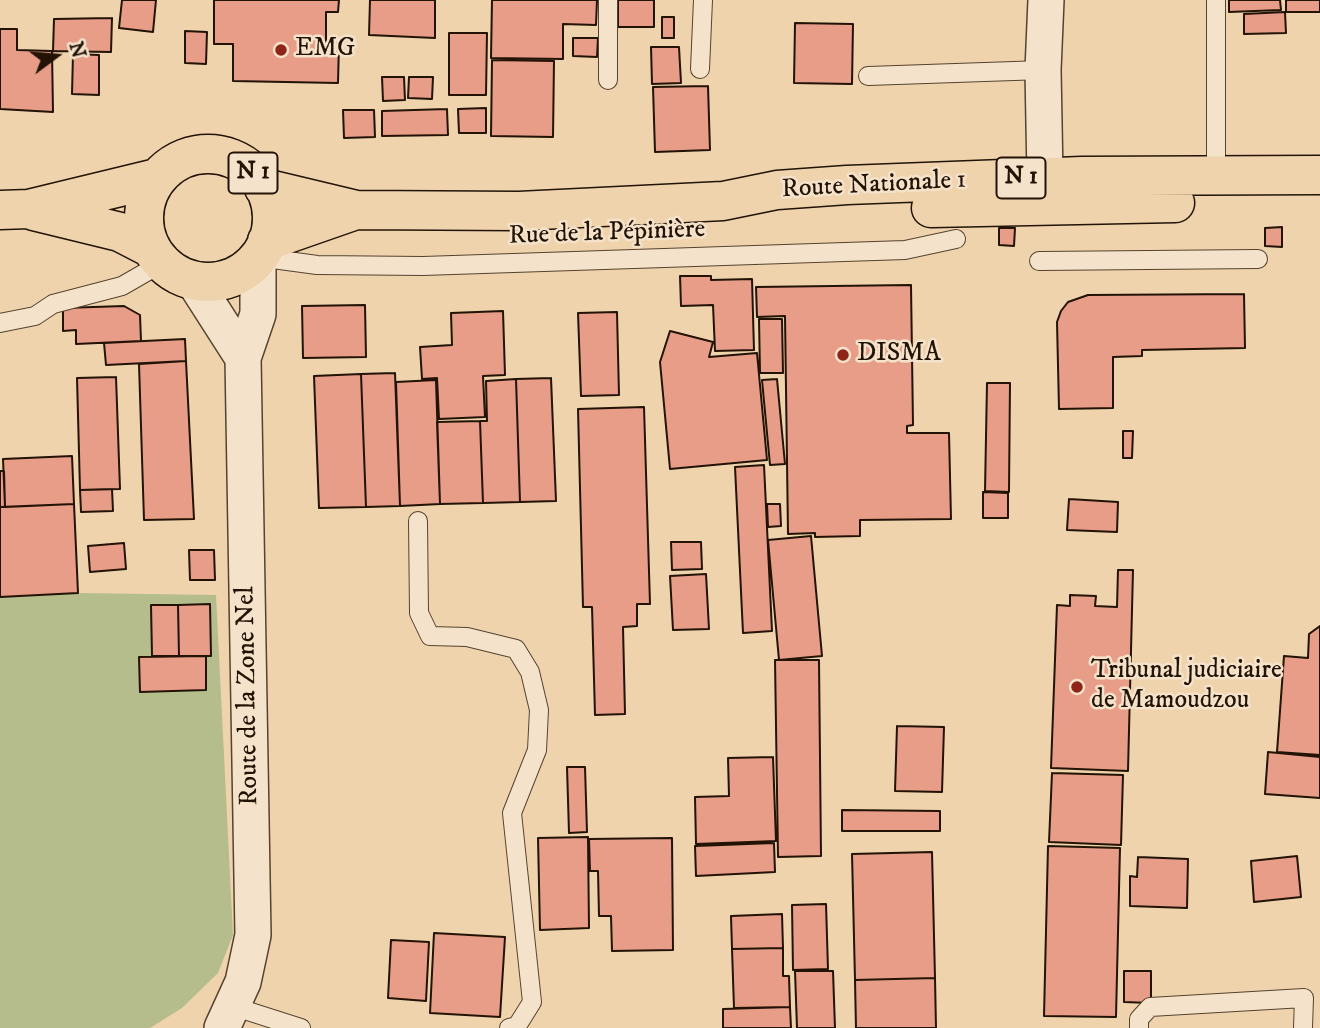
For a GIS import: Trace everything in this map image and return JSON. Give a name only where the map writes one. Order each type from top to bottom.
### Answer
[{"type":"main road","name":"N 1","points":[[14,210],[157,178],[170,166],[186,158],[213,154],[239,162],[253,173],[264,188],[270,205],[271,223],[263,249]]},
{"type":"main road","name":"Route Nationale 1","points":[[264,188],[356,210],[519,211],[723,201],[800,188],[1044,185],[1320,175]]},
{"type":"main road","points":[[157,178],[148,195],[144,212],[145,231],[169,263]]},
{"type":"main road","name":"Route Nationale 1","points":[[723,201],[779,209],[851,210],[1320,202]]},
{"type":"main road","name":"N 1","points":[[14,210],[120,232],[169,263]]},
{"type":"main road","name":"Route Nationale 1","points":[[169,263],[211,282],[229,278],[245,270],[263,249],[356,210]]},
{"type":"street","points":[[1044,185],[1043,70],[1046,0]]},
{"type":"street","name":"Route de la Zone Nel","points":[[227,1017],[243,982],[253,935],[243,358],[258,314],[263,249]]},
{"type":"street","points":[[169,263],[243,358]]},
{"type":"lane","points":[[608,0],[608,80]]},
{"type":"lane","points":[[700,69],[702,0]]},
{"type":"lane","points":[[1216,0],[1216,177]]},
{"type":"lane","points":[[868,76],[1043,70]]},
{"type":"lane","name":"Rue de la Pépinière","points":[[263,249],[317,265],[437,266],[905,250],[956,239]]},
{"type":"lane","points":[[1040,261],[1258,259]]},
{"type":"lane","points":[[0,323],[35,316],[53,304],[122,286],[169,263]]},
{"type":"lane","points":[[418,521],[419,614],[430,636],[467,637],[516,649],[530,672],[539,710],[537,750],[512,813],[531,1002],[517,1026],[509,1028]]},
{"type":"lane","points":[[1139,1028],[1139,1018],[1150,1007],[1304,998],[1303,1028]]},
{"type":"lane","points":[[227,1017],[301,1028]]},
{"type":"green space","points":[[78,593],[216,595],[233,935],[218,973],[182,1008],[150,1028],[0,1028],[0,597]]},
{"type":"building","points":[[122,0],[156,0],[153,32],[119,28]]},
{"type":"building","points":[[214,0],[339,0],[338,12],[326,12],[326,43],[339,43],[338,83],[233,81],[233,44],[214,44]]},
{"type":"building","points":[[370,0],[435,0],[435,38],[369,35]]},
{"type":"building","points":[[492,0],[597,0],[596,25],[563,24],[563,59],[491,58]]},
{"type":"building","points":[[618,0],[654,0],[654,27],[618,27]]},
{"type":"building","points":[[1229,0],[1280,0],[1281,10],[1229,12]]},
{"type":"building","points":[[1286,0],[1320,0],[1320,12],[1286,12]]},
{"type":"building","points":[[1285,12],[1286,33],[1244,34],[1244,14]]},
{"type":"building","points":[[662,17],[674,17],[674,38],[662,38]]},
{"type":"building","points":[[112,18],[111,52],[53,51],[54,19]]},
{"type":"building","points":[[795,23],[853,24],[852,84],[794,83]]},
{"type":"building","points":[[0,29],[17,29],[17,50],[52,51],[53,112],[0,109]]},
{"type":"building","points":[[185,31],[207,32],[206,64],[185,63]]},
{"type":"building","points":[[449,33],[487,33],[486,95],[449,95]]},
{"type":"building","points":[[573,38],[598,38],[597,57],[573,56]]},
{"type":"building","points":[[651,47],[679,47],[681,83],[652,84]]},
{"type":"building","points":[[73,54],[99,55],[99,95],[72,94]]},
{"type":"building","points":[[492,60],[554,61],[553,137],[491,136]]},
{"type":"building","points":[[382,77],[404,77],[405,100],[383,101]]},
{"type":"building","points":[[409,77],[433,77],[432,99],[408,98]]},
{"type":"building","points":[[708,86],[710,150],[655,152],[653,87]]},
{"type":"building","points":[[486,108],[486,133],[459,133],[458,109]]},
{"type":"building","points":[[447,109],[448,135],[382,136],[382,111]]},
{"type":"building","points":[[343,110],[374,110],[375,137],[344,138]]},
{"type":"building","points":[[1282,227],[1282,247],[1265,246],[1265,228]]},
{"type":"building","points":[[999,228],[1015,228],[1014,246],[999,245]]},
{"type":"building","points":[[680,276],[711,276],[711,280],[752,279],[754,350],[715,351],[713,305],[681,306]]},
{"type":"building","points":[[911,285],[913,425],[907,426],[907,433],[949,433],[951,519],[860,520],[860,536],[815,537],[815,533],[788,534],[785,316],[757,317],[756,287]]},
{"type":"building","points":[[1244,294],[1245,348],[1142,350],[1142,356],[1113,357],[1113,408],[1059,409],[1057,322],[1068,302],[1088,295]]},
{"type":"building","points":[[365,305],[366,357],[303,358],[302,306]]},
{"type":"building","points":[[124,306],[140,315],[141,341],[76,344],[76,330],[63,331],[63,308]]},
{"type":"building","points":[[503,311],[505,375],[483,376],[485,417],[439,419],[437,378],[422,379],[420,347],[452,345],[451,313]]},
{"type":"building","points":[[617,312],[619,395],[581,396],[578,313]]},
{"type":"building","points":[[759,319],[782,319],[783,373],[760,373]]},
{"type":"building","points":[[670,331],[713,342],[709,357],[757,353],[767,460],[670,469],[660,362]]},
{"type":"building","points":[[185,339],[186,361],[106,365],[104,343]]},
{"type":"building","points":[[186,361],[194,519],[144,520],[139,364]]},
{"type":"building","points":[[395,373],[400,506],[366,507],[361,374]]},
{"type":"building","points":[[361,374],[366,507],[319,508],[314,376]]},
{"type":"building","points":[[116,377],[120,489],[80,490],[77,378]]},
{"type":"building","points":[[551,378],[556,501],[520,502],[516,379]]},
{"type":"building","points":[[516,379],[520,502],[483,503],[480,421],[487,421],[486,381]]},
{"type":"building","points":[[777,379],[785,464],[770,465],[762,380]]},
{"type":"building","points":[[436,380],[440,504],[400,506],[396,382]]},
{"type":"building","points":[[987,383],[1010,383],[1009,492],[985,491]]},
{"type":"building","points":[[644,407],[650,604],[637,604],[637,626],[623,627],[625,714],[595,715],[592,607],[583,607],[578,409]]},
{"type":"building","points":[[480,421],[483,503],[440,504],[437,422]]},
{"type":"building","points":[[1123,431],[1133,431],[1132,458],[1123,458]]},
{"type":"building","points":[[72,456],[74,504],[5,507],[3,459]]},
{"type":"building","points":[[764,465],[772,631],[743,633],[735,467]]},
{"type":"building","points":[[0,471],[4,471],[5,507],[0,507]]},
{"type":"building","points":[[112,489],[113,511],[81,512],[80,490]]},
{"type":"building","points":[[983,492],[1008,493],[1008,518],[983,518]]},
{"type":"building","points":[[1069,499],[1118,502],[1117,532],[1067,530]]},
{"type":"building","points":[[74,504],[78,593],[0,597],[0,507]]},
{"type":"building","points":[[767,504],[780,504],[781,526],[768,527]]},
{"type":"building","points":[[811,536],[822,656],[779,660],[768,540]]},
{"type":"building","points":[[671,542],[701,542],[702,569],[672,570]]},
{"type":"building","points":[[124,543],[126,569],[90,572],[88,546]]},
{"type":"building","points":[[189,550],[214,550],[215,580],[190,580]]},
{"type":"building","points":[[1118,570],[1133,570],[1128,771],[1051,768],[1057,605],[1070,606],[1070,595],[1096,596],[1095,606],[1117,607]]},
{"type":"building","points":[[706,574],[709,629],[673,630],[670,576]]},
{"type":"building","points":[[210,604],[211,656],[179,656],[178,605]]},
{"type":"building","points":[[151,605],[178,605],[179,656],[152,656]]},
{"type":"building","points":[[1320,626],[1320,755],[1277,752],[1284,656],[1308,658],[1309,634]]},
{"type":"building","points":[[206,656],[206,690],[140,692],[139,657]]},
{"type":"building","points":[[775,660],[819,660],[821,856],[778,857]]},
{"type":"building","points":[[897,726],[944,727],[942,792],[895,791]]},
{"type":"building","points":[[1268,752],[1320,757],[1320,798],[1265,794]]},
{"type":"building","points":[[773,757],[776,841],[696,844],[695,797],[729,796],[728,758]]},
{"type":"building","points":[[567,767],[585,767],[587,832],[569,833]]},
{"type":"building","points":[[1052,773],[1123,775],[1121,845],[1049,842]]},
{"type":"building","points":[[842,810],[940,811],[940,831],[842,831]]},
{"type":"building","points":[[588,837],[589,928],[540,930],[538,838]]},
{"type":"building","points":[[672,838],[673,950],[612,951],[611,916],[599,916],[598,871],[590,871],[589,839]]},
{"type":"building","points":[[774,843],[775,872],[696,876],[695,846]]},
{"type":"building","points":[[1048,846],[1120,848],[1116,1017],[1044,1016]]},
{"type":"building","points":[[932,852],[935,978],[855,980],[852,854]]},
{"type":"building","points":[[1297,856],[1301,897],[1254,902],[1251,861]]},
{"type":"building","points":[[1138,857],[1188,859],[1187,908],[1130,906],[1130,876],[1137,877]]},
{"type":"building","points":[[826,904],[828,969],[793,970],[792,905]]},
{"type":"building","points":[[782,914],[783,948],[732,949],[731,916]]},
{"type":"building","points":[[434,933],[505,937],[500,1017],[430,1013]]},
{"type":"building","points":[[391,940],[429,942],[426,1001],[388,998]]},
{"type":"building","points":[[783,948],[783,976],[789,976],[790,1007],[734,1008],[732,949]]},
{"type":"building","points":[[795,971],[833,971],[835,1028],[797,1028]]},
{"type":"building","points":[[1124,971],[1151,971],[1151,1003],[1124,1002]]},
{"type":"building","points":[[935,978],[936,1028],[856,1028],[855,980]]},
{"type":"building","points":[[790,1007],[791,1028],[723,1028],[723,1009]]},
{"type":"place","name":"EMG","points":[[281,50]]},
{"type":"place","name":"DISMA","points":[[843,355]]},
{"type":"place","name":"Tribunal judiciaire de Mamoudzou","points":[[1077,687]]}]
